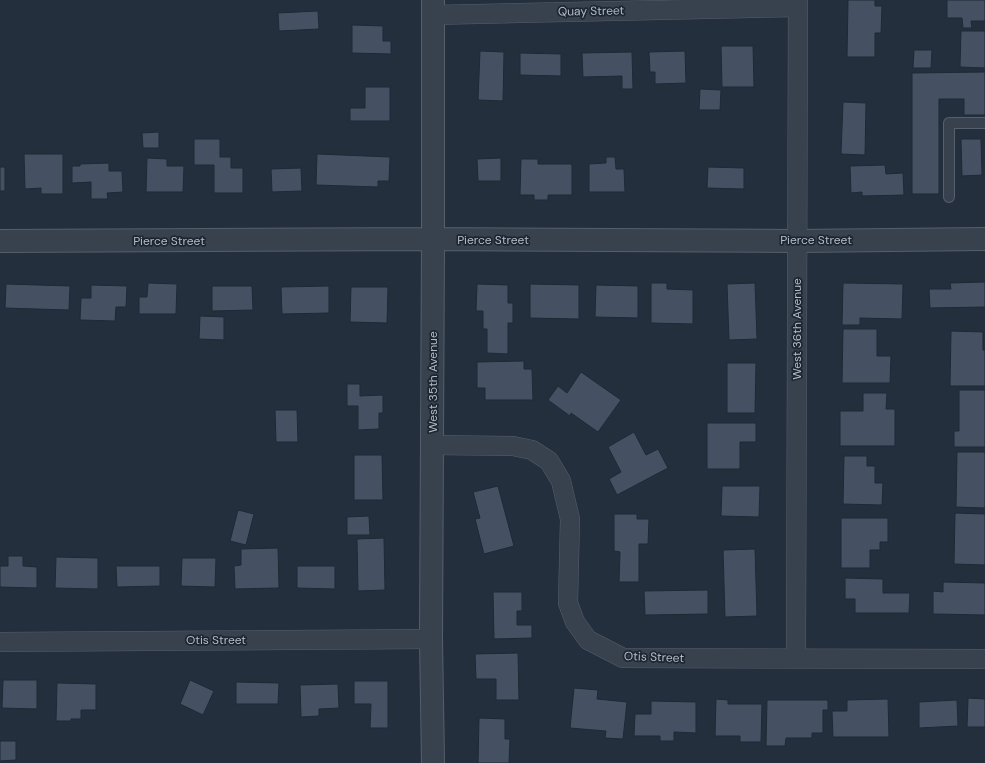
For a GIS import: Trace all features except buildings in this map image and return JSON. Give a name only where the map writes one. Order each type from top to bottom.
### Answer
[{"type":"street","name":"Quay Street","points":[[433,7],[798,4]]},
{"type":"street","name":"West 36th Avenue","points":[[796,658],[798,4]]},
{"type":"street","name":"West 35th Avenue","points":[[433,7],[433,445],[431,639],[433,763]]},
{"type":"street","name":"Pierce Street","points":[[0,241],[433,239],[797,241],[985,239]]},
{"type":"street","name":"Otis Street","points":[[433,445],[513,446],[532,450],[548,461],[561,481],[570,519],[568,603],[574,622],[588,640],[623,658],[985,659]]},
{"type":"street","name":"Otis Street","points":[[0,642],[431,639]]},
{"type":"lane","points":[[950,197],[950,123],[985,123]]}]
